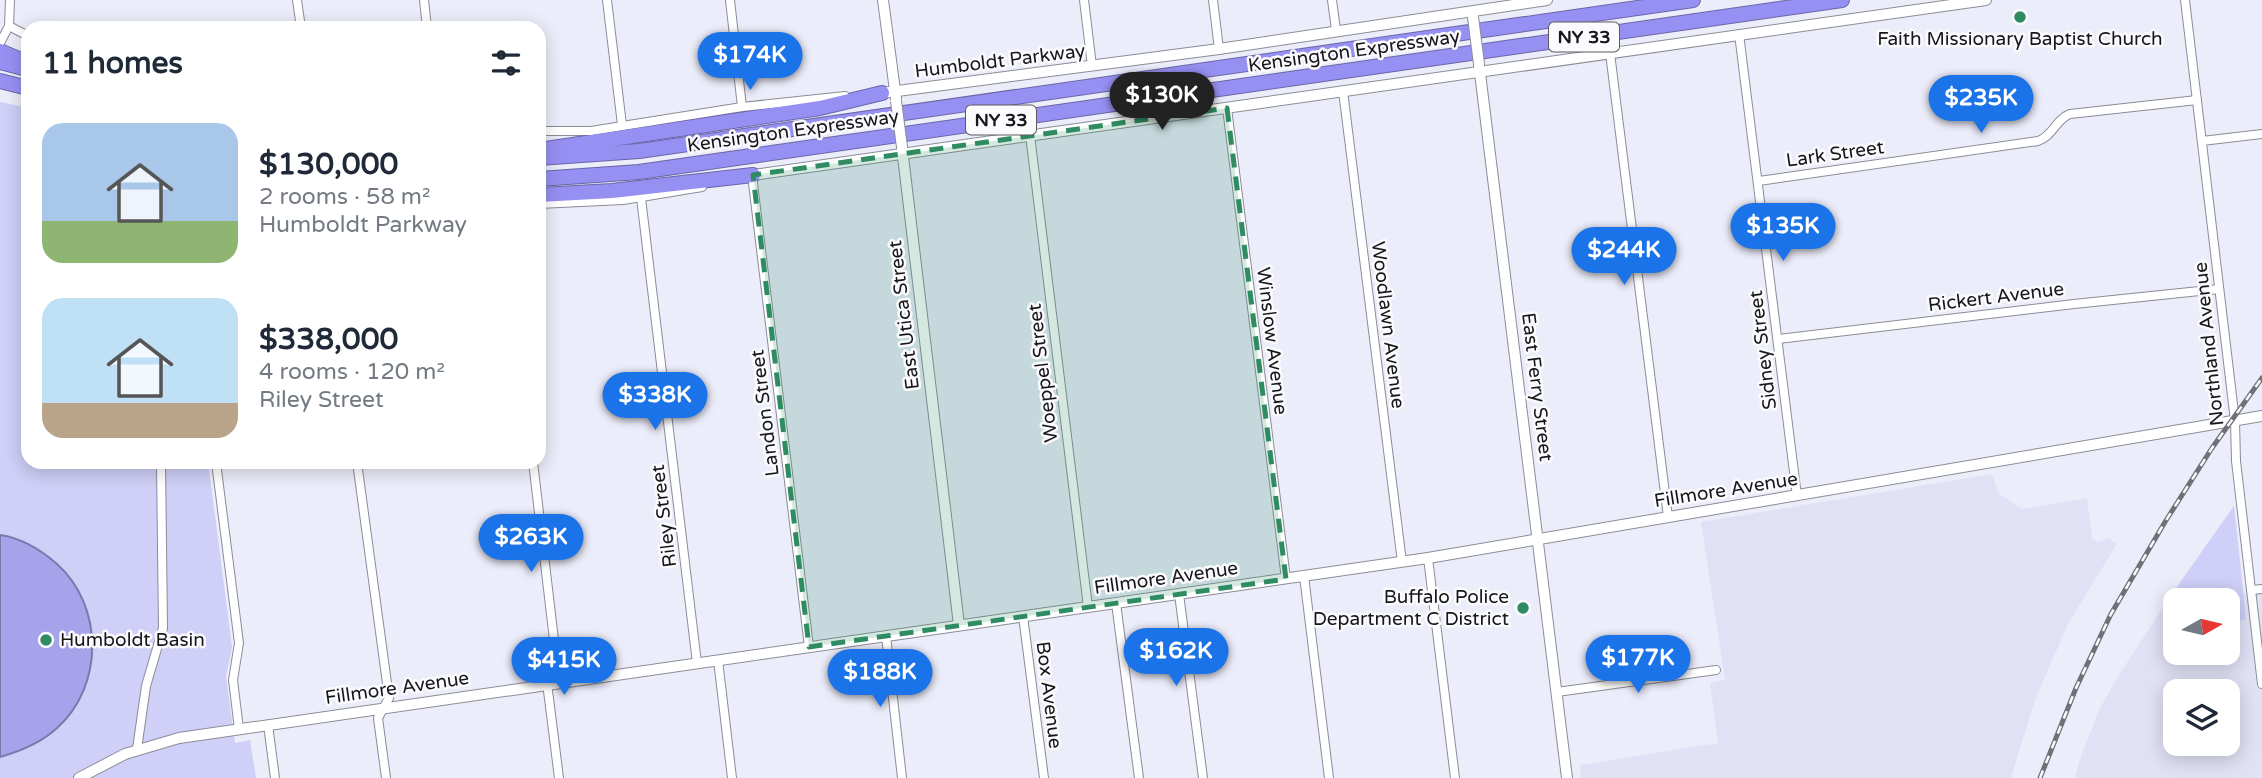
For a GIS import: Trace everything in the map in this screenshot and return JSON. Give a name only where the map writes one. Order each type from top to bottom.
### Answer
[{"type":"highway","name":"Kensington Expressway","points":[[546,158],[653,149],[1693,0]]},
{"type":"highway","name":"Kensington Expressway","points":[[546,179],[639,172],[1842,0]]},
{"type":"highway","points":[[0,51],[21,59]]},
{"type":"highway","points":[[0,62],[21,68]]},
{"type":"highway","points":[[0,81],[21,86]]},
{"type":"highway","points":[[0,90],[21,88]]},
{"type":"highway","points":[[546,149],[891,95]]},
{"type":"highway","points":[[546,195],[612,191],[753,175]]},
{"type":"street","points":[[0,43],[9,26],[10,0]]},
{"type":"street","points":[[297,0],[300,21]]},
{"type":"street","points":[[424,0],[426,21]]},
{"type":"street","points":[[607,0],[622,125]]},
{"type":"street","points":[[730,0],[742,107]]},
{"type":"street","name":"East Utica Street","points":[[883,0],[891,95],[902,150],[959,625]]},
{"type":"street","points":[[1084,0],[1092,66]]},
{"type":"street","points":[[1213,0],[1219,49]]},
{"type":"street","points":[[1332,0],[1336,30]]},
{"type":"street","name":"Humboldt Parkway","points":[[546,131],[591,131],[742,107],[891,95],[1547,0]]},
{"type":"street","points":[[546,204],[641,198],[753,175],[902,150],[1227,108],[1480,67],[1610,53],[1986,0]]},
{"type":"street","name":"Northland Avenue","points":[[2185,0],[2235,421],[2236,461],[2262,684]]},
{"type":"street","name":"East Ferry Street","points":[[1472,9],[1567,778]]},
{"type":"street","points":[[9,26],[21,32]]},
{"type":"street","name":"Sidney Street","points":[[1739,34],[1797,496]]},
{"type":"street","points":[[1610,53],[1668,517]]},
{"type":"street","name":"Woodlawn Avenue","points":[[1343,91],[1402,562]]},
{"type":"street","name":"Lark Street","points":[[1759,181],[2040,141],[2070,114],[2197,100]]},
{"type":"street","name":"Winslow Avenue","points":[[1227,108],[1286,579]]},
{"type":"street","points":[[2202,141],[2262,134]]},
{"type":"street","name":"Woeppel Street","points":[[1030,135],[1088,607]]},
{"type":"street","name":"Landon Street","points":[[753,175],[809,648]]},
{"type":"street","name":"Riley Street","points":[[641,198],[697,663]]},
{"type":"street","name":"Rickert Avenue","points":[[1778,339],[2219,289]]},
{"type":"street","name":"Fillmore Avenue","points":[[79,778],[137,749],[179,737],[1428,558],[2262,416]]},
{"type":"street","points":[[137,749],[146,685],[163,628],[161,469]]},
{"type":"street","points":[[217,469],[239,643],[233,680],[239,729]]},
{"type":"street","points":[[358,469],[389,698],[378,718],[386,778]]},
{"type":"street","points":[[534,469],[559,778]]},
{"type":"street","points":[[1428,558],[1455,778]]},
{"type":"street","points":[[1304,576],[1329,778]]},
{"type":"street","points":[[2251,590],[2262,589]]},
{"type":"street","points":[[1179,594],[1203,778]]},
{"type":"street","points":[[1116,603],[1139,778]]},
{"type":"street","name":"Box Avenue","points":[[1023,616],[1044,778]]},
{"type":"street","points":[[886,636],[902,778]]},
{"type":"street","points":[[718,660],[732,778]]},
{"type":"street","points":[[1557,692],[1716,670]]},
{"type":"street","points":[[268,724],[275,778]]},
{"type":"highlighted area","points":[[1227,108],[1286,579],[809,647],[753,175]]},
{"type":"shaded area","points":[[0,102],[21,106],[21,469],[209,469],[232,647],[226,676],[235,743],[250,740],[256,778],[0,778]]},
{"type":"shaded area","points":[[1992,474],[1998,493],[2022,509],[2087,498],[2092,538],[2098,542],[2109,538],[2117,544],[2068,624],[2035,700],[2011,778],[1581,778],[1580,765],[1718,743],[1710,683],[1725,680],[1701,522]]},
{"type":"shaded area","points":[[2234,506],[2244,594],[2262,593],[2262,778],[2075,778],[2100,708],[2163,608],[2163,665],[2240,665],[2240,588],[2176,588]]},
{"type":"shaded area","points":[[2234,506],[2246,620],[2240,621],[2240,588],[2176,588]]},
{"type":"shaded area","name":"Humboldt Basin","points":[[0,535],[37,549],[57,564],[72,581],[83,601],[90,623],[92,646],[90,669],[83,691],[72,711],[44,738],[0,757]]},
{"type":"railway","points":[[2040,778],[2076,688],[2111,614],[2212,448],[2262,378]]},
{"type":"place","name":"Faith Missionary Baptist Church","points":[[2020,17]]},
{"type":"place","name":"Buffalo Police Department C District","points":[[1523,608]]},
{"type":"place","name":"Humboldt Basin","points":[[46,640]]}]
